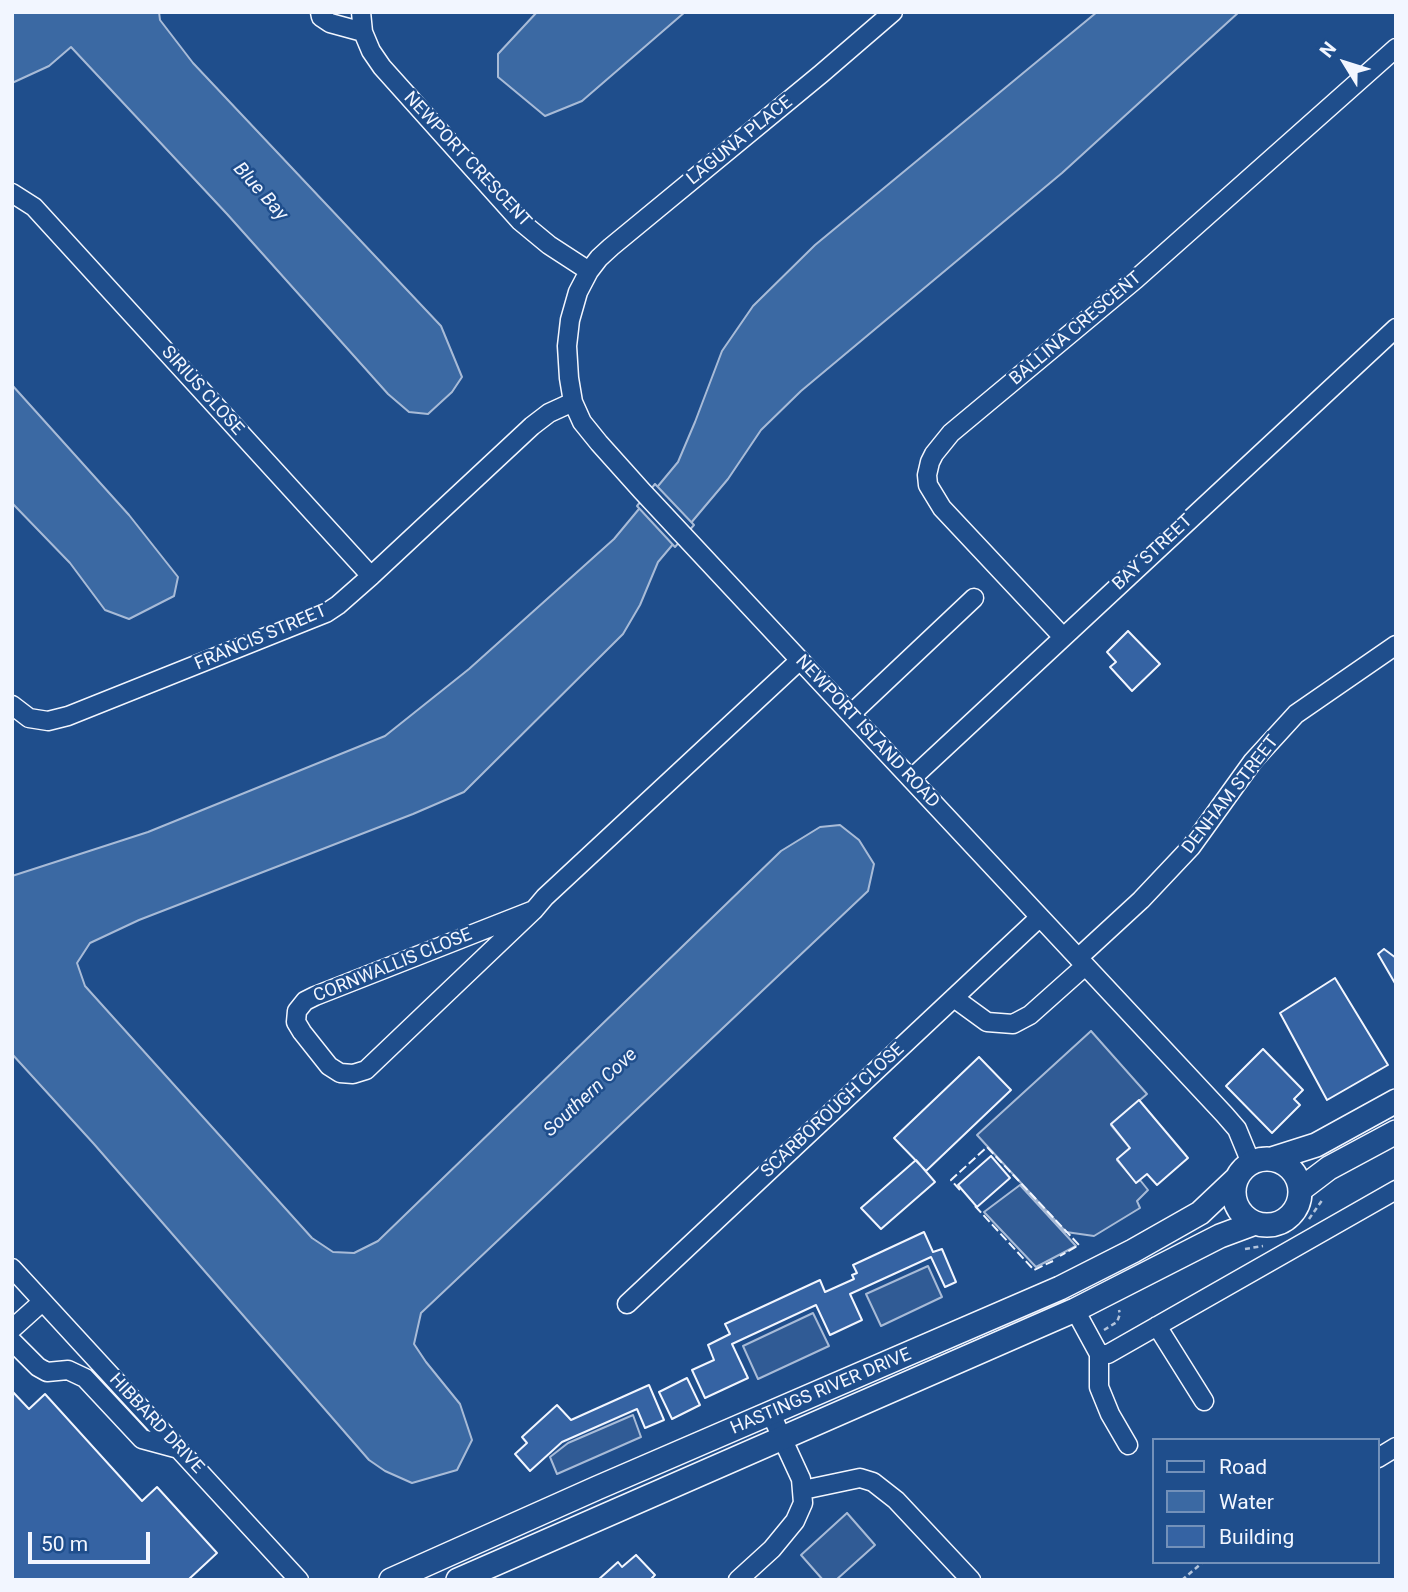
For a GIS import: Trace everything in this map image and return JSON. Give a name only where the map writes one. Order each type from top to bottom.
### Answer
[{"type":"main road","name":"HASTINGS RIVER DRIVE","points":[[391,1580],[1080,1278],[1200,1213],[1253,1167],[1316,1144],[1396,1101]]},
{"type":"main road","points":[[1300,1190],[1329,1168],[1396,1132]]},
{"type":"main road","points":[[1283,1163],[1298,1179],[1299,1202],[1286,1220],[1265,1226],[1246,1218],[1239,1210],[1234,1200],[1234,1189],[1253,1167],[1283,1163]]},
{"type":"main road","name":"HASTINGS RIVER DRIVE","points":[[458,1580],[1075,1310],[1220,1236],[1255,1223]]},
{"type":"street","points":[[320,12],[321,17],[330,23],[363,32]]},
{"type":"street","name":"NEWPORT CRESCENT","points":[[361,12],[363,32],[370,51],[382,67],[520,221],[549,245],[589,271]]},
{"type":"street","name":"LAGUNA PLACE","points":[[589,271],[611,247],[892,12]]},
{"type":"street","name":"BALLINA CRESCENT","points":[[1063,637],[942,508],[928,485],[927,475],[934,453],[951,433],[1145,271],[1396,48]]},
{"type":"street","name":"SIRIUS CLOSE","points":[[12,192],[34,207],[371,576]]},
{"type":"street","name":"NEWPORT ISLAND ROAD","points":[[589,271],[578,292],[570,320],[567,346],[573,402],[582,422],[642,491],[1224,1114],[1237,1129],[1253,1167]]},
{"type":"street","name":"BAY STREET","points":[[911,779],[1396,328]]},
{"type":"street","name":"FRANCIS STREET","points":[[12,705],[29,718],[48,721],[68,716],[312,620],[338,605],[371,576],[532,425],[573,402]]},
{"type":"street","points":[[851,714],[974,598]]},
{"type":"street","name":"DENHAM STREET","points":[[954,998],[987,1023],[1013,1024],[1030,1015],[1191,847],[1254,761],[1296,715],[1396,645]]},
{"type":"street","name":"CORNWALLIS CLOSE","points":[[534,910],[315,996],[297,1011],[296,1022],[329,1066],[340,1073],[353,1074],[366,1070],[534,910],[545,897],[800,660]]},
{"type":"street","name":"SCARBOROUGH CLOSE","points":[[627,1304],[1040,917]]},
{"type":"street","points":[[1099,1354],[1108,1354],[1396,1190]]},
{"type":"street","name":"HIBBARD DRIVE","points":[[12,1268],[299,1580]]},
{"type":"street","points":[[12,1329],[43,1302]]},
{"type":"street","points":[[1075,1310],[1099,1354],[1099,1387],[1110,1414],[1128,1445]]},
{"type":"street","points":[[1157,1326],[1203,1401]]},
{"type":"street","points":[[12,1340],[38,1367],[47,1372],[68,1370],[85,1378],[142,1439],[179,1449]]},
{"type":"street","points":[[738,1580],[772,1549],[795,1521],[803,1503],[801,1479],[771,1414]]},
{"type":"street","points":[[1380,1457],[1396,1447]]},
{"type":"street","points":[[803,1490],[860,1478],[873,1482],[896,1500],[971,1580]]},
{"type":"path","points":[[1099,1333],[1119,1319],[1117,1303]]},
{"type":"path","points":[[1182,1580],[1201,1564]]},
{"type":"shaded area","points":[[1091,1031],[1147,1094],[1111,1125],[1130,1148],[1117,1160],[1136,1182],[1140,1180],[1148,1190],[1137,1201],[1140,1208],[1094,1236],[1066,1232],[977,1135]]},
{"type":"shaded area","points":[[1020,1185],[1076,1246],[1036,1267],[984,1212]]},
{"type":"shaded area","points":[[928,1266],[942,1297],[881,1326],[866,1294]]},
{"type":"shaded area","points":[[813,1313],[829,1346],[758,1379],[743,1346]]},
{"type":"shaded area","points":[[633,1415],[641,1437],[557,1474],[550,1457],[568,1443]]},
{"type":"shaded area","points":[[847,1513],[875,1545],[836,1580],[823,1580],[801,1555]]},
{"type":"water","name":"Blue Bay","points":[[12,12],[159,12],[160,20],[193,63],[441,326],[462,377],[452,392],[428,414],[409,412],[388,394],[227,214],[71,47],[49,66],[12,83]]},
{"type":"water","points":[[537,12],[685,12],[582,101],[545,116],[498,77],[498,54]]},
{"type":"water","name":"Southern Cove","points":[[1097,12],[1239,12],[1062,173],[801,391],[761,430],[728,479],[658,562],[640,605],[623,634],[464,792],[139,920],[90,943],[77,963],[85,986],[312,1238],[333,1252],[354,1253],[378,1241],[781,851],[820,827],[840,825],[859,840],[874,864],[868,891],[421,1313],[414,1344],[460,1404],[472,1440],[457,1470],[412,1483],[385,1471],[369,1460],[94,1144],[12,1054],[12,876],[148,832],[385,736],[469,669],[614,539],[678,462],[722,351],[753,306],[815,245]]},
{"type":"water","points":[[12,385],[129,515],[178,577],[174,596],[129,619],[105,610],[70,563],[12,503]]},
{"type":"pier","points":[[655,484],[694,525],[675,547],[637,506]]},
{"type":"building","points":[[1128,631],[1160,664],[1132,691],[1110,667],[1116,662],[1107,652]]},
{"type":"building","points":[[1384,949],[1396,958],[1396,985],[1378,954]]},
{"type":"building","points":[[1335,978],[1388,1065],[1327,1100],[1280,1013]]},
{"type":"building","points":[[1263,1049],[1303,1090],[1294,1099],[1300,1105],[1272,1133],[1226,1086]]},
{"type":"building","points":[[979,1057],[1011,1090],[926,1171],[894,1138]]},
{"type":"building","points":[[1139,1100],[1188,1158],[1157,1185],[1147,1174],[1136,1183],[1117,1159],[1130,1148],[1111,1124]]},
{"type":"building","points":[[991,1156],[1010,1178],[977,1207],[958,1185]]},
{"type":"building","points":[[916,1160],[935,1182],[881,1229],[861,1208]]},
{"type":"building","points":[[924,1232],[933,1252],[942,1249],[956,1282],[945,1287],[931,1257],[850,1294],[862,1320],[830,1335],[816,1305],[732,1344],[748,1378],[705,1398],[692,1370],[714,1360],[708,1345],[730,1334],[725,1324],[820,1280],[825,1292],[854,1279],[852,1275],[857,1273],[853,1265]]},
{"type":"building","points":[[687,1378],[700,1405],[672,1419],[659,1392]]},
{"type":"building","points":[[649,1385],[664,1420],[645,1428],[637,1409],[562,1442],[530,1471],[515,1454],[527,1443],[522,1437],[557,1405],[571,1420]]},
{"type":"building","points":[[12,1391],[29,1409],[45,1394],[142,1501],[157,1487],[217,1553],[188,1580],[12,1580]]},
{"type":"building","points":[[636,1555],[655,1575],[650,1580],[598,1580],[618,1562],[622,1567]]},
{"type":"fence","points":[[960,1190],[951,1180],[987,1147],[1079,1245],[1060,1256]]},
{"type":"fence","points":[[975,1206],[1034,1270],[1053,1261]]}]
